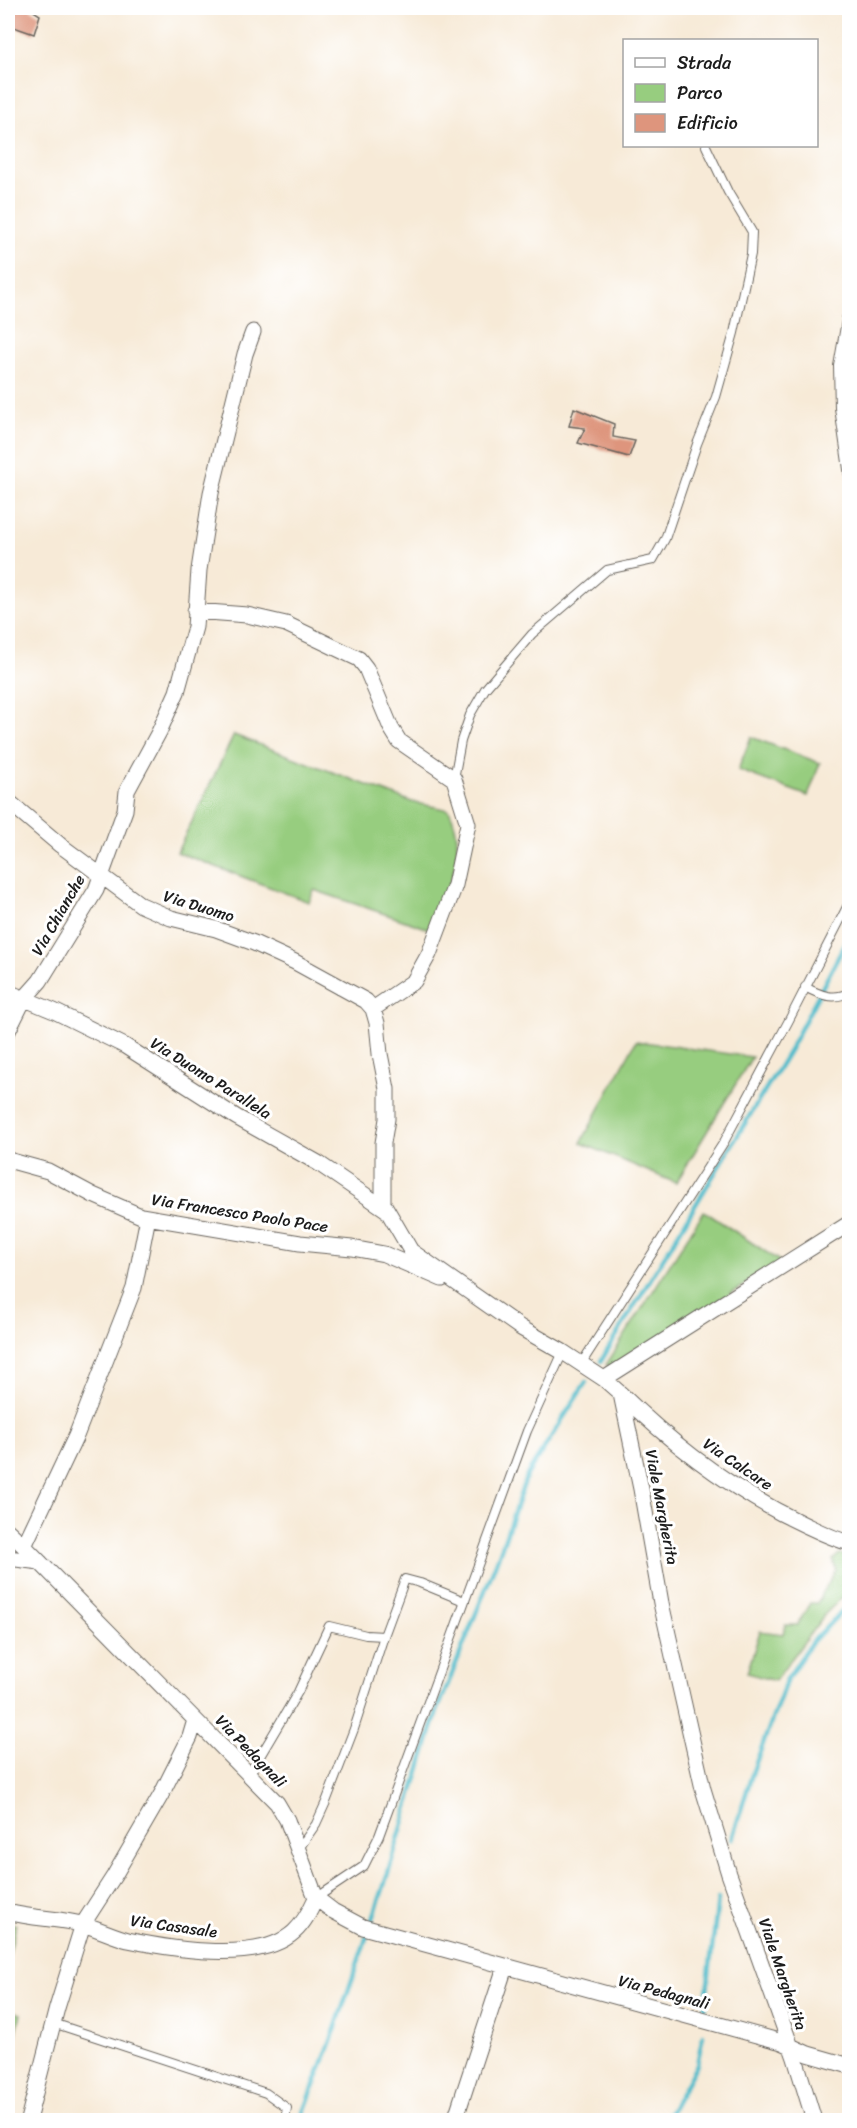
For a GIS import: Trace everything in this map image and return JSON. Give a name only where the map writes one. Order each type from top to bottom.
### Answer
[{"type":"street","name":"Via Chianche","points":[[8,1031],[24,999],[40,981],[68,938],[101,877],[125,810],[127,791],[159,732],[177,692],[195,627],[199,570],[212,493],[253,332]]},
{"type":"street","points":[[195,611],[246,615],[286,624],[359,659],[366,668],[391,728],[399,741],[454,779],[468,824],[455,885],[429,954],[414,981],[370,1005],[377,1023],[387,1089],[387,1119],[383,1143],[383,1203],[411,1251],[521,1328],[604,1379],[621,1394]]},
{"type":"street","name":"Via Duomo","points":[[8,801],[101,877],[141,905],[171,918],[216,929],[254,942],[296,962],[370,1005]]},
{"type":"street","name":"Via Duomo Parallela","points":[[8,992],[54,1011],[124,1046],[236,1117],[318,1163],[387,1210]]},
{"type":"street","name":"Via Francesco Paolo Pace","points":[[8,1160],[48,1171],[93,1195],[148,1217],[300,1243],[384,1254],[469,1292]]},
{"type":"street","points":[[24,1546],[76,1436],[134,1288],[148,1217]]},
{"type":"street","points":[[604,1379],[849,1223]]},
{"type":"street","name":"Via Calcare","points":[[621,1394],[654,1426],[723,1479],[783,1515],[849,1543]]},
{"type":"street","name":"Viale Margherita","points":[[621,1394],[641,1488],[661,1603],[703,1789],[729,1874],[795,2058],[814,2121]]},
{"type":"street","name":"Via Pedagnali","points":[[8,1531],[277,1803],[287,1820],[316,1898],[333,1911],[363,1927],[782,2042],[808,2054],[849,2066]]},
{"type":"street","points":[[8,1558],[40,1562]]},
{"type":"street","points":[[28,2121],[53,2023],[83,1924],[162,1795],[190,1737],[195,1720]]},
{"type":"street","name":"Via Casasale","points":[[8,1912],[24,1917],[83,1924],[127,1939],[200,1951],[248,1951],[269,1946],[292,1934],[305,1920],[316,1898]]},
{"type":"street","points":[[455,2121],[505,1967]]},
{"type":"lane","points":[[454,779],[460,741],[470,715],[485,689],[532,634],[607,570],[653,560],[665,539],[697,444],[716,397],[734,333],[751,254],[752,232],[728,192],[706,147]]},
{"type":"lane","points":[[849,298],[838,366],[839,408],[849,483]]},
{"type":"lane","points":[[843,330],[849,320]]},
{"type":"lane","points":[[846,450],[849,388]]},
{"type":"lane","points":[[581,1364],[724,1142],[788,1022],[809,989],[849,901]]},
{"type":"lane","points":[[809,989],[828,997],[842,997],[849,992]]},
{"type":"lane","points":[[316,1898],[363,1866],[379,1836],[526,1431],[563,1352]]},
{"type":"lane","points":[[298,1850],[316,1824],[326,1802],[354,1729],[405,1579],[464,1601]]},
{"type":"lane","points":[[249,1775],[298,1692],[330,1626],[366,1635],[384,1636]]},
{"type":"lane","points":[[53,2023],[266,2093],[287,2108],[285,2121]]},
{"type":"green space","points":[[234,735],[412,802],[449,810],[455,825],[457,856],[449,886],[432,930],[314,890],[309,902],[177,852]]},
{"type":"green space","points":[[751,737],[820,763],[808,796],[738,770]]},
{"type":"green space","points":[[636,1041],[752,1057],[676,1183],[581,1143]]},
{"type":"green space","points":[[704,1211],[781,1262],[614,1367],[606,1365]]},
{"type":"green space","points":[[839,1554],[849,1556],[849,1591],[825,1614],[775,1681],[747,1673],[760,1631],[783,1634],[785,1625],[797,1625],[810,1603],[817,1603],[836,1570],[833,1560]]},
{"type":"green space","points":[[8,1922],[16,1925],[8,1960]]},
{"type":"green space","points":[[8,2010],[21,2014],[8,2066]]},
{"type":"building","points":[[8,8],[29,8],[40,15],[34,34],[8,25]]},
{"type":"building","points":[[574,408],[614,424],[613,437],[635,441],[629,457],[578,443],[585,428],[569,426]]},
{"type":"waterway","points":[[601,1361],[790,1049],[845,944],[850,942]]},
{"type":"waterway","points":[[301,2120],[383,1889],[437,1712],[499,1555],[527,1475],[586,1382]]},
{"type":"waterway","points":[[732,1839],[753,1771],[787,1679],[811,1643],[850,1603]]},
{"type":"waterway","points":[[705,2008],[718,1899]]},
{"type":"waterway","points":[[666,2120],[697,2064],[703,2035]]}]
